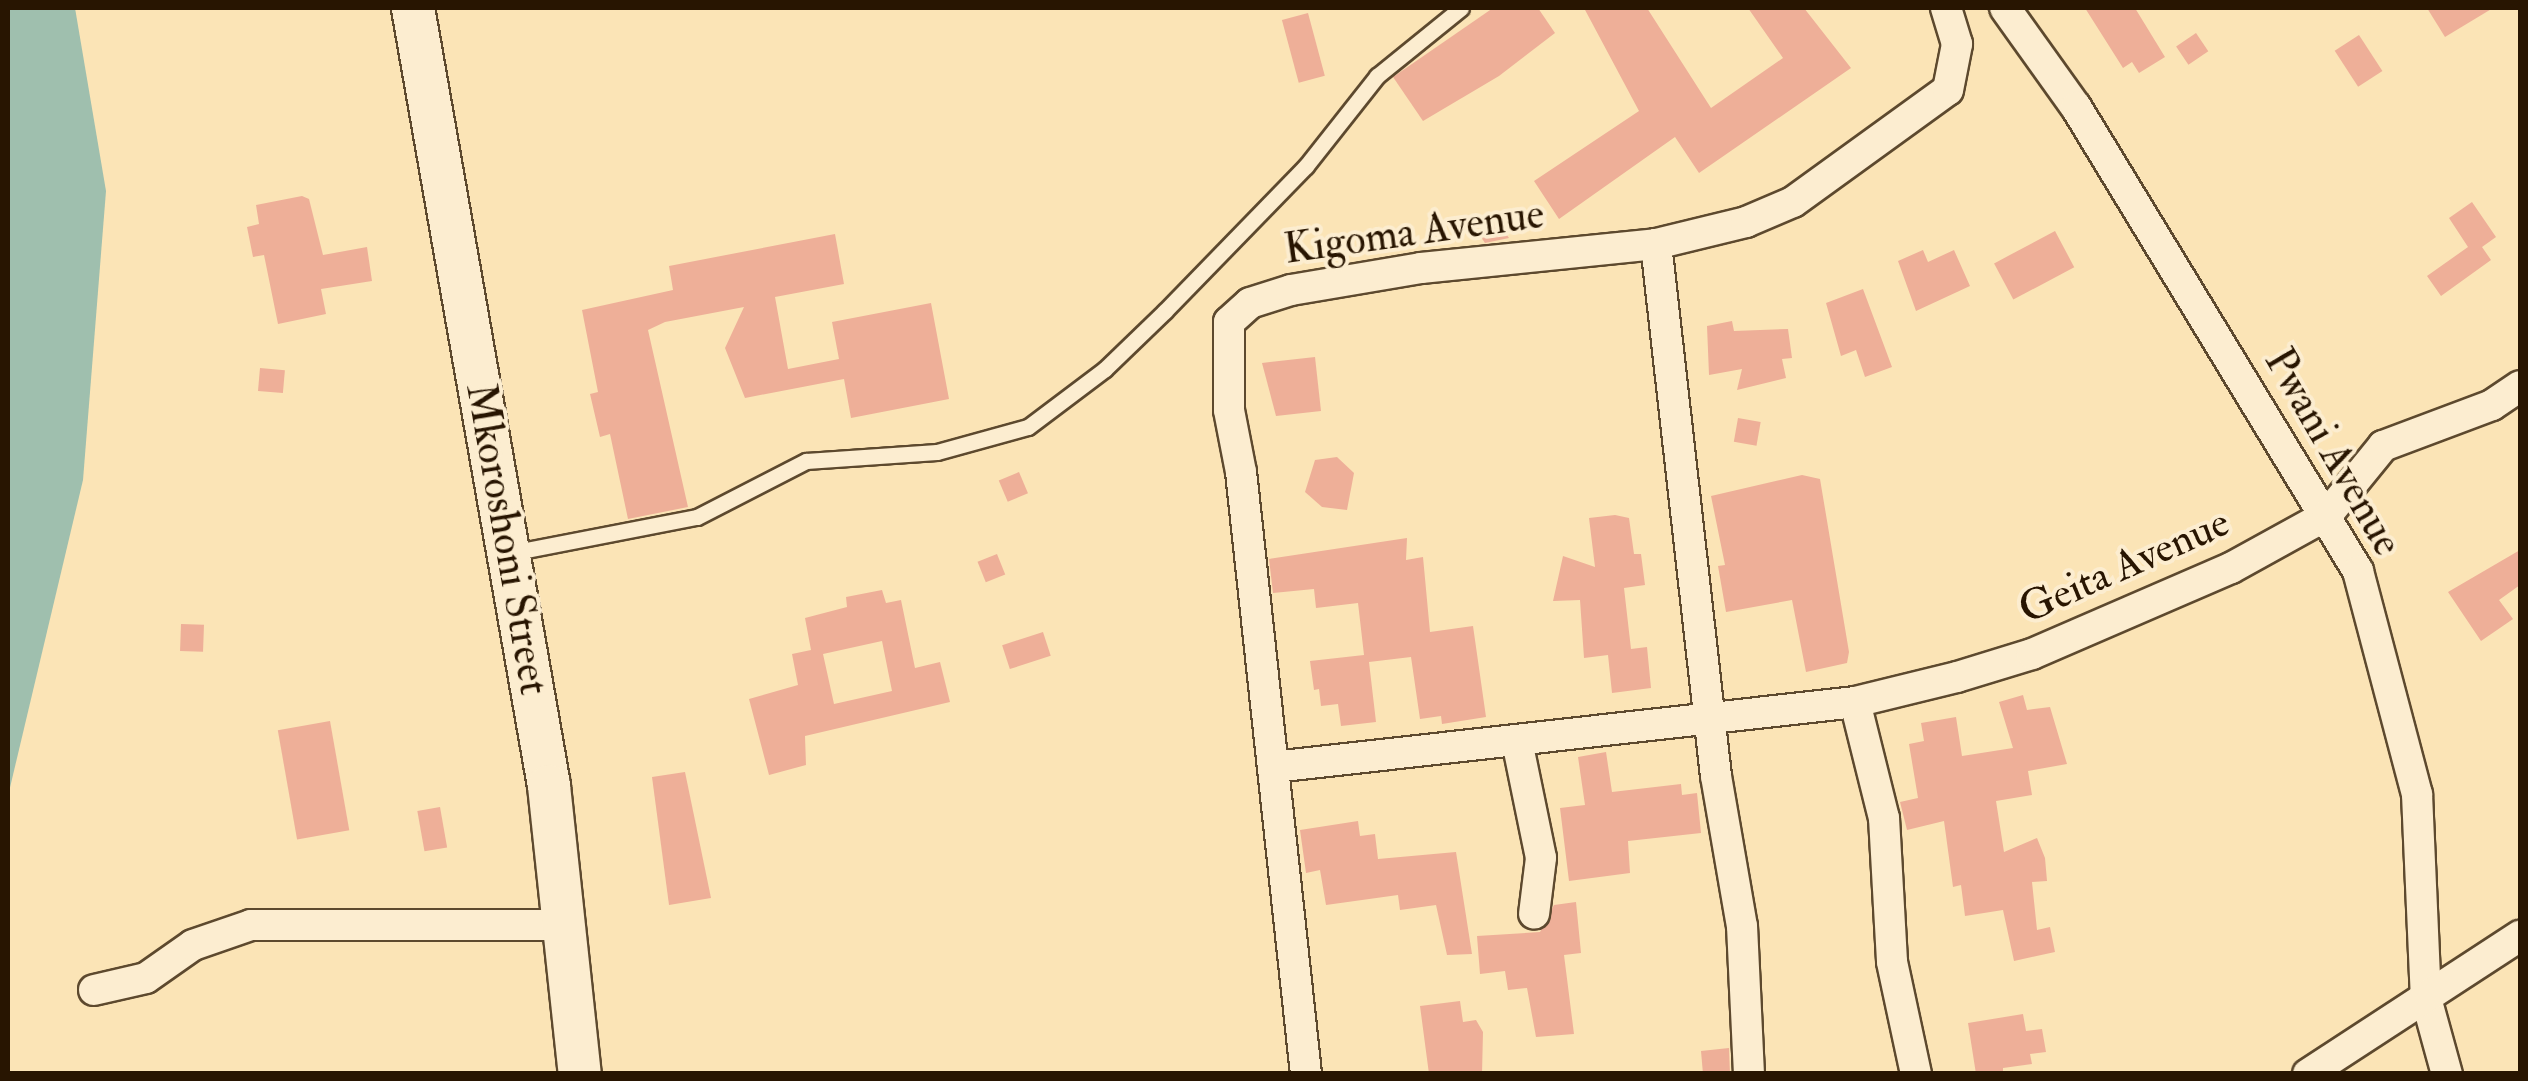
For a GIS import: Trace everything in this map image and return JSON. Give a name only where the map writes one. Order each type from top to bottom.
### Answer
[{"type":"street","name":"Mkoroshoni Street","points":[[412,8],[455,219],[568,925],[580,1074]]},
{"type":"street","name":"Kigoma Avenue","points":[[1306,1074],[1274,767],[1225,370],[1229,322],[1250,303],[1291,290],[1420,268],[1656,244],[1746,222],[1793,202],[1940,99],[1956,62],[1946,8]]},
{"type":"street","name":"Pwani Avenue","points":[[2005,8],[2076,107],[2328,515],[2358,571],[2414,775],[2426,998],[2447,1074]]},
{"type":"street","points":[[1656,244],[1710,714],[1742,926],[1750,1074]]},
{"type":"street","name":"Geita Avenue","points":[[1274,767],[1517,741],[1710,714],[1855,702],[2032,654],[2230,568],[2328,515],[2384,446],[2492,405],[2520,386]]},
{"type":"street","points":[[1855,702],[1884,818],[1892,962],[1916,1074]]},
{"type":"street","points":[[1517,741],[1540,858],[1534,914]]},
{"type":"street","points":[[94,990],[146,978],[194,946],[251,925],[568,925]]},
{"type":"street","points":[[2308,1074],[2426,998],[2518,948]]},
{"type":"lane","points":[[508,554],[528,545],[697,517],[806,460],[937,452],[1028,428],[1105,369],[1165,312],[1306,166],[1377,76],[1461,8]]},
{"type":"shaded area","points":[[8,8],[75,8],[106,191],[83,480],[8,796]]},
{"type":"building","points":[[1493,8],[1538,8],[1555,33],[1499,76],[1423,121],[1393,77]]},
{"type":"building","points":[[1584,8],[1647,8],[1711,108],[1783,58],[1748,8],[1804,8],[1851,68],[1699,173],[1675,137],[1559,219],[1534,181],[1639,111]]},
{"type":"building","points":[[2085,8],[2135,8],[2165,57],[2139,73],[2132,62],[2123,68]]},
{"type":"building","points":[[2427,8],[2493,8],[2445,37]]},
{"type":"building","points":[[1308,13],[1325,76],[1299,83],[1282,20]]},
{"type":"building","points":[[2196,33],[2208,51],[2188,65],[2176,46]]},
{"type":"building","points":[[2359,35],[2382,71],[2358,87],[2335,51]]},
{"type":"building","points":[[302,196],[309,199],[323,255],[367,247],[372,281],[321,289],[326,314],[278,324],[264,255],[253,257],[247,227],[259,224],[256,205]]},
{"type":"building","points":[[2472,202],[2496,237],[2482,247],[2491,260],[2441,296],[2427,276],[2468,247],[2449,218]]},
{"type":"building","points":[[1495,218],[1509,238],[1485,243],[1477,231]]},
{"type":"building","points":[[2055,231],[2074,267],[2013,300],[1994,263]]},
{"type":"building","points":[[835,234],[844,284],[775,297],[788,369],[839,359],[832,322],[931,303],[949,399],[851,418],[844,379],[745,398],[725,348],[744,307],[665,322],[648,330],[688,507],[628,519],[610,434],[600,437],[590,394],[598,392],[582,310],[673,290],[669,266]]},
{"type":"building","points":[[1923,250],[1928,262],[1954,250],[1970,286],[1916,311],[1898,261]]},
{"type":"building","points":[[1863,289],[1892,367],[1865,377],[1856,350],[1841,356],[1826,303]]},
{"type":"building","points":[[1732,321],[1734,331],[1788,329],[1792,358],[1782,359],[1786,378],[1737,390],[1742,369],[1709,375],[1707,326]]},
{"type":"building","points":[[1315,357],[1321,411],[1276,416],[1262,363]]},
{"type":"building","points":[[260,368],[285,370],[283,393],[258,391]]},
{"type":"building","points":[[1738,418],[1761,422],[1756,446],[1734,442]]},
{"type":"building","points":[[1337,457],[1354,473],[1347,510],[1322,507],[1305,492],[1315,460]]},
{"type":"building","points":[[1019,472],[1028,493],[1008,502],[999,481]]},
{"type":"building","points":[[1802,475],[1820,479],[1849,652],[1847,663],[1806,672],[1792,600],[1726,612],[1718,566],[1725,565],[1711,496]]},
{"type":"building","points":[[1589,518],[1629,518],[1634,554],[1641,554],[1645,585],[1624,588],[1631,649],[1647,647],[1651,688],[1612,693],[1608,655],[1584,658],[1580,600],[1553,601],[1563,556],[1595,567]]},
{"type":"building","points":[[1407,538],[1406,560],[1423,557],[1430,632],[1473,626],[1486,717],[1442,724],[1441,716],[1420,719],[1411,657],[1369,662],[1376,722],[1341,726],[1338,704],[1321,706],[1319,689],[1314,690],[1310,661],[1364,655],[1358,603],[1316,608],[1314,589],[1273,593],[1269,559]]},
{"type":"building","points":[[2520,550],[2520,585],[2499,600],[2513,619],[2481,641],[2448,592]]},
{"type":"building","points":[[997,554],[1005,574],[986,582],[978,562]]},
{"type":"building","points":[[882,590],[886,603],[901,600],[915,668],[940,662],[950,702],[805,736],[806,765],[769,775],[749,699],[798,685],[792,654],[811,650],[805,618],[847,607],[846,597]],"holes":[[[882,641],[892,691],[834,704],[823,654]]]},
{"type":"building","points":[[181,624],[204,625],[203,652],[180,651]]},
{"type":"building","points":[[1043,632],[1051,656],[1010,669],[1002,645]]},
{"type":"building","points":[[2023,695],[2027,710],[2050,707],[2067,764],[2028,771],[2032,795],[1996,801],[2004,852],[2037,838],[2045,858],[2047,881],[2032,882],[2037,930],[2050,927],[2055,952],[2014,961],[2003,910],[1965,916],[1961,885],[1953,887],[1944,821],[1907,830],[1900,802],[1918,798],[1909,744],[1924,741],[1921,723],[1956,717],[1962,756],[2013,748],[1999,702]]},
{"type":"building","points":[[330,721],[349,830],[297,840],[278,730]]},
{"type":"building","points":[[1606,752],[1612,792],[1681,784],[1682,795],[1697,793],[1701,833],[1628,841],[1630,873],[1569,881],[1560,808],[1585,805],[1578,757]]},
{"type":"building","points":[[685,772],[711,898],[669,905],[652,777]]},
{"type":"building","points":[[440,807],[447,847],[424,851],[417,811]]},
{"type":"building","points":[[1358,821],[1360,836],[1375,834],[1378,859],[1456,852],[1472,954],[1447,955],[1436,905],[1400,910],[1398,895],[1326,905],[1320,870],[1306,873],[1300,830]]},
{"type":"building","points":[[1576,902],[1581,953],[1564,955],[1574,1034],[1536,1037],[1527,988],[1508,990],[1505,971],[1480,974],[1477,936],[1540,932],[1554,905]]},
{"type":"building","points":[[1460,1001],[1463,1022],[1476,1020],[1483,1032],[1482,1074],[1429,1074],[1420,1006]]},
{"type":"building","points":[[2023,1014],[2026,1031],[2042,1029],[2046,1052],[2030,1054],[2032,1064],[2003,1068],[2003,1074],[1976,1074],[1968,1023]]},
{"type":"building","points":[[1729,1048],[1730,1074],[1703,1074],[1701,1051]]}]
